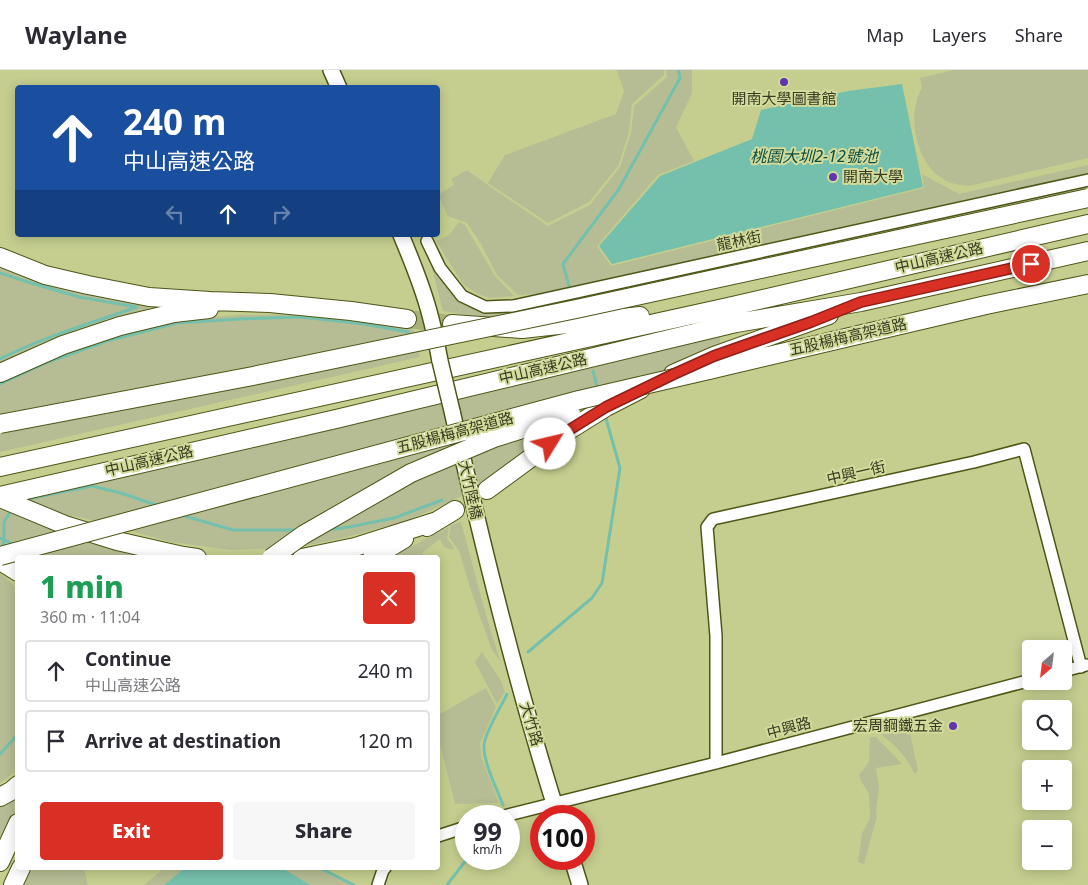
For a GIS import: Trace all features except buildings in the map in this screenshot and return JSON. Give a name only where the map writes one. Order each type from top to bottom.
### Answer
[{"type":"highway","points":[[0,424],[254,376],[590,306],[1088,198]]},
{"type":"highway","name":"中山高速公路","points":[[0,467],[728,307],[1088,224]]},
{"type":"highway","name":"中山高速公路","points":[[0,497],[736,323],[861,302],[1088,251]]},
{"type":"highway","points":[[0,257],[46,275],[88,286],[150,297],[270,303],[408,318]]},
{"type":"highway","name":"五股楊梅高架道路","points":[[0,556],[579,400],[1088,284]]},
{"type":"highway","points":[[487,490],[566,432],[606,407],[714,356],[811,322],[861,302]]},
{"type":"highway","points":[[0,373],[63,345],[120,326],[174,313],[230,307],[297,306]]},
{"type":"highway","points":[[452,324],[522,329],[728,307]]},
{"type":"highway","points":[[275,555],[303,535],[411,473],[494,438],[709,370]]},
{"type":"highway","points":[[0,497],[65,525],[117,541],[179,555]]},
{"type":"highway","points":[[377,555],[455,510]]},
{"type":"highway","points":[[316,555],[355,547],[437,521]]},
{"type":"highway","points":[[0,561],[15,570]]},
{"type":"highway","points":[[0,798],[15,788]]},
{"type":"highway","points":[[0,862],[15,830]]},
{"type":"highway","points":[[13,885],[20,870]]},
{"type":"main road","points":[[331,70],[337,85]]},
{"type":"main road","name":"大竹陸橋","points":[[402,237],[427,307],[506,631]]},
{"type":"main road","name":"大竹路","points":[[506,631],[518,682],[555,805]]},
{"type":"main road","points":[[575,870],[580,885]]},
{"type":"street","name":"龍林街","points":[[427,241],[440,268],[462,296],[485,307],[513,306],[1088,180]]},
{"type":"street","name":"中興一街","points":[[716,763],[716,636],[707,527],[713,519],[974,462],[1024,449],[1084,666]]},
{"type":"street","name":"中興路","points":[[573,805],[716,763],[1022,682]]},
{"type":"street","points":[[440,835],[455,831]]},
{"type":"street","points":[[378,885],[383,870]]},
{"type":"green space","points":[[617,70],[664,70],[664,75],[632,104],[629,132],[618,166],[589,202],[548,223],[488,183],[505,155],[616,114],[624,91]]},
{"type":"green space","points":[[666,70],[692,70],[692,93],[676,127],[694,161],[658,175],[597,246],[611,266],[924,188],[922,174],[959,194],[1088,165],[1088,188],[582,297],[577,288],[561,293],[518,295],[497,275],[481,244],[467,223],[448,216],[440,199],[440,194],[454,185],[451,179],[467,170],[548,226],[590,205],[620,167],[631,133],[634,106],[667,77]]},
{"type":"green space","points":[[954,70],[1088,70],[1088,158],[969,186],[959,185],[943,179],[926,162],[920,150],[914,124],[915,111],[917,99],[922,88],[920,78]]},
{"type":"green space","points":[[459,222],[465,225],[495,276],[514,296],[490,298],[478,294],[463,284],[436,241],[449,235]]},
{"type":"green space","points":[[432,243],[461,289],[477,300],[490,303],[562,297],[563,315],[512,319],[443,311],[426,245]]},
{"type":"green space","points":[[0,263],[148,302],[150,313],[0,366]]},
{"type":"green space","points":[[293,314],[351,318],[413,329],[420,357],[0,452],[0,378],[34,363],[131,331],[176,320],[239,315]]},
{"type":"green space","points":[[720,334],[720,343],[666,371],[561,438],[454,500],[406,521],[343,538],[300,547],[231,550],[171,542],[72,516],[62,531],[108,548],[142,555],[15,555],[15,557],[0,550],[0,504]]},
{"type":"green space","points":[[461,522],[500,661],[492,650],[459,551],[449,537],[451,525]]},
{"type":"green space","points":[[449,527],[447,538],[455,550],[444,547],[440,539],[422,553],[424,555],[395,555]]},
{"type":"green space","points":[[0,574],[15,587],[15,772],[0,783]]},
{"type":"green space","points":[[482,652],[501,681],[505,692],[497,704],[475,662]]},
{"type":"green space","points":[[486,688],[496,707],[480,744],[482,759],[499,803],[455,804],[440,744],[440,714]]},
{"type":"green space","points":[[909,728],[918,771],[915,774],[901,752],[882,735]]},
{"type":"green space","points":[[870,737],[876,737],[902,764],[876,768],[879,788],[877,816],[864,864],[858,862],[862,833],[870,818],[869,794],[859,775],[869,762]]},
{"type":"green space","points":[[15,794],[15,813],[4,838],[0,837],[0,806]]},
{"type":"green space","points":[[32,870],[84,870],[88,885],[24,885]]},
{"type":"green space","points":[[162,870],[321,870],[349,885],[144,885]]},
{"type":"water","name":"桃園大圳2-12號池","points":[[902,84],[923,187],[612,264],[599,246],[660,176],[752,139],[761,110],[848,91]]},
{"type":"water","points":[[183,870],[285,870],[310,885],[164,885]]},
{"type":"waterway","points":[[574,304],[563,264],[619,189],[680,78],[678,70]]},
{"type":"waterway","points":[[0,273],[79,297],[137,307]]},
{"type":"waterway","points":[[0,359],[51,337],[137,307]]},
{"type":"waterway","points":[[0,384],[48,362],[107,341],[177,323],[301,317],[364,324],[408,332]]},
{"type":"waterway","points":[[593,371],[598,390]]},
{"type":"waterway","points":[[528,652],[592,598],[602,583],[620,468],[605,415]]},
{"type":"waterway","points":[[23,500],[92,486],[121,493],[159,506]]},
{"type":"waterway","points":[[327,530],[394,518],[442,500]]},
{"type":"waterway","points":[[3,548],[4,522],[12,509]]},
{"type":"waterway","points":[[181,515],[233,530],[298,530]]},
{"type":"waterway","points":[[0,538],[16,545]]},
{"type":"waterway","points":[[503,805],[488,767],[484,745],[490,727],[507,694]]},
{"type":"waterway","points":[[0,754],[15,737]]},
{"type":"waterway","points":[[324,870],[354,885]]},
{"type":"waterway","points":[[447,885],[459,870]]},
{"type":"tunnel","points":[[407,319],[452,324]]},
{"type":"place","name":"開南大學圖書館","points":[[784,82]]},
{"type":"place","name":"開南大學","points":[[833,177]]},
{"type":"place","name":"宏周鋼鐵五金","points":[[953,726]]},
{"type":"route","points":[[550,444],[606,407],[714,356],[811,322],[861,302],[1031,264]]}]
